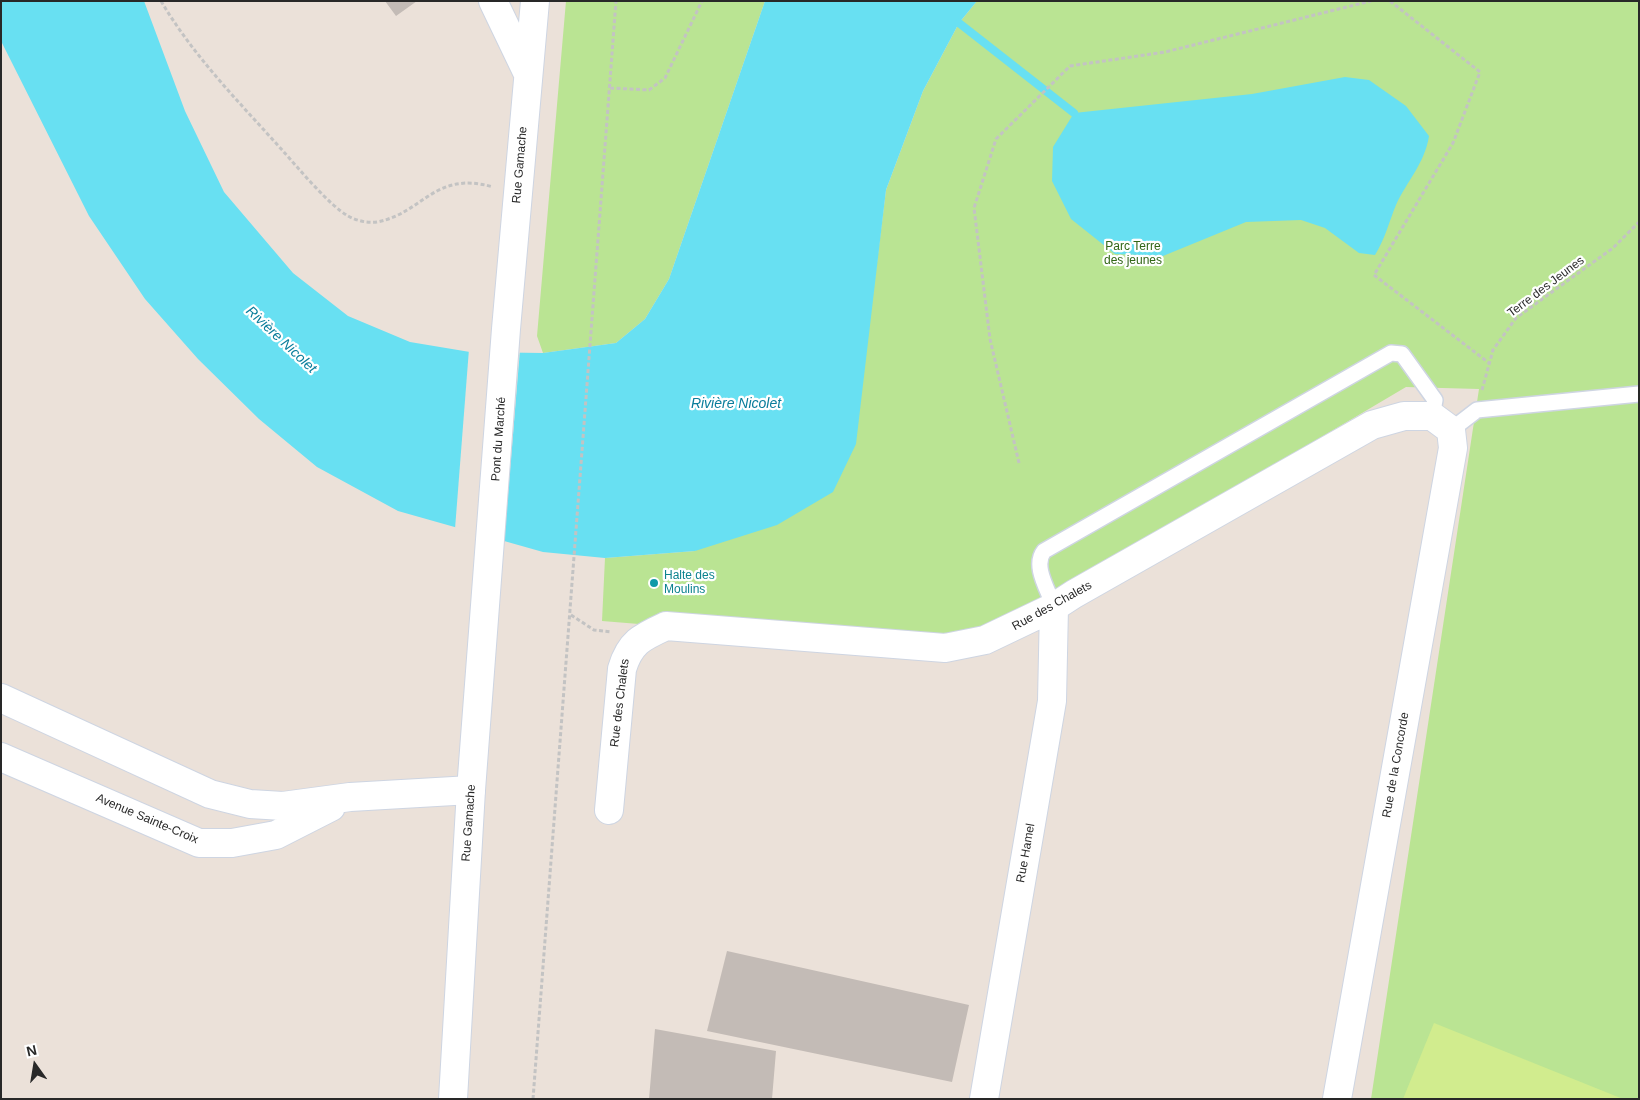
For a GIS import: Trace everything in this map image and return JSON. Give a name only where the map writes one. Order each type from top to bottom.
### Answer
[{"type":"street","points":[[493,1],[528,75]]},
{"type":"street","name":"Rue Gamache","points":[[506,329],[536,1]]},
{"type":"street","name":"Pont du Marché","points":[[491,548],[506,329]]},
{"type":"street","name":"Rue des Chalets","points":[[609,810],[622,669],[627,652],[641,638],[666,626],[944,648],[985,640],[1054,607],[1082,589],[1372,425],[1404,416],[1441,423]]},
{"type":"street","name":"Rue de la Concorde","points":[[1337,1099],[1453,448],[1441,423]]},
{"type":"street","name":"Rue Gamache","points":[[453,1099],[471,790],[491,548]]},
{"type":"street","name":"Rue Hamel","points":[[984,1099],[1052,701],[1054,607]]},
{"type":"street","name":"Avenue Sainte-Croix","points":[[1,698],[210,794],[250,804],[283,806],[350,797],[471,790]]},
{"type":"street","name":"Avenue Sainte-Croix","points":[[1,757],[199,843],[232,843],[276,835],[350,797]]},
{"type":"lane","points":[[1054,607],[1039,567],[1040,556],[1044,551],[1391,353],[1402,354],[1435,400],[1441,423],[1477,410],[1639,394]]},
{"type":"path","points":[[161,1],[175,25],[205,64],[311,182],[347,215],[363,222],[378,222],[402,212],[440,188],[476,182],[494,187],[493,197]]},
{"type":"path","points":[[533,1099],[616,1]]},
{"type":"path","points":[[610,88],[649,90],[665,78],[702,1]]},
{"type":"path","points":[[1019,463],[990,339],[974,208],[996,139],[1070,66],[1165,52],[1371,1]]},
{"type":"path","points":[[1390,1],[1480,72],[1453,143],[1374,275],[1489,363]]},
{"type":"path","name":"Terre des Jeunes","points":[[1477,410],[1493,350],[1516,318],[1613,248],[1639,222]]},
{"type":"path","points":[[571,615],[594,630],[641,638]]},
{"type":"green space","points":[[566,1],[765,1],[669,279],[645,319],[616,343],[543,353],[537,336]]},
{"type":"green space","name":"Parc Terre des jeunes","points":[[977,1],[1639,1],[1639,1099],[1371,1099],[1479,389],[1406,387],[1051,597],[985,652],[602,621],[605,558],[695,551],[872,302],[886,190],[923,91],[959,23]]},
{"type":"green space","points":[[1434,1023],[1623,1099],[1403,1099]]},
{"type":"water","name":"Rivière Nicolet","points":[[1,1],[144,1],[185,111],[224,192],[293,273],[348,316],[410,342],[470,352],[543,353],[616,343],[645,319],[669,279],[765,1],[977,1],[959,23],[923,91],[886,190],[856,444],[833,492],[777,525],[695,551],[605,558],[543,552],[398,511],[317,467],[259,419],[198,359],[145,299],[89,216],[1,41]]},
{"type":"water","points":[[1345,77],[1369,80],[1406,106],[1429,136],[1424,155],[1400,196],[1375,255],[1359,253],[1325,228],[1301,220],[1246,222],[1163,256],[1115,254],[1071,219],[1052,181],[1053,147],[1074,113],[1252,94]]},
{"type":"pier","points":[[469,349],[520,350],[504,543],[455,529]]},
{"type":"building","points":[[385,1],[417,1],[396,16]]},
{"type":"building","points":[[727,951],[969,1005],[952,1082],[707,1031]]},
{"type":"building","points":[[655,1029],[776,1051],[772,1099],[649,1099]]},
{"type":"waterway","points":[[959,23],[1074,113]]},
{"type":"place","name":"Halte des Moulins","points":[[654,583]]}]
